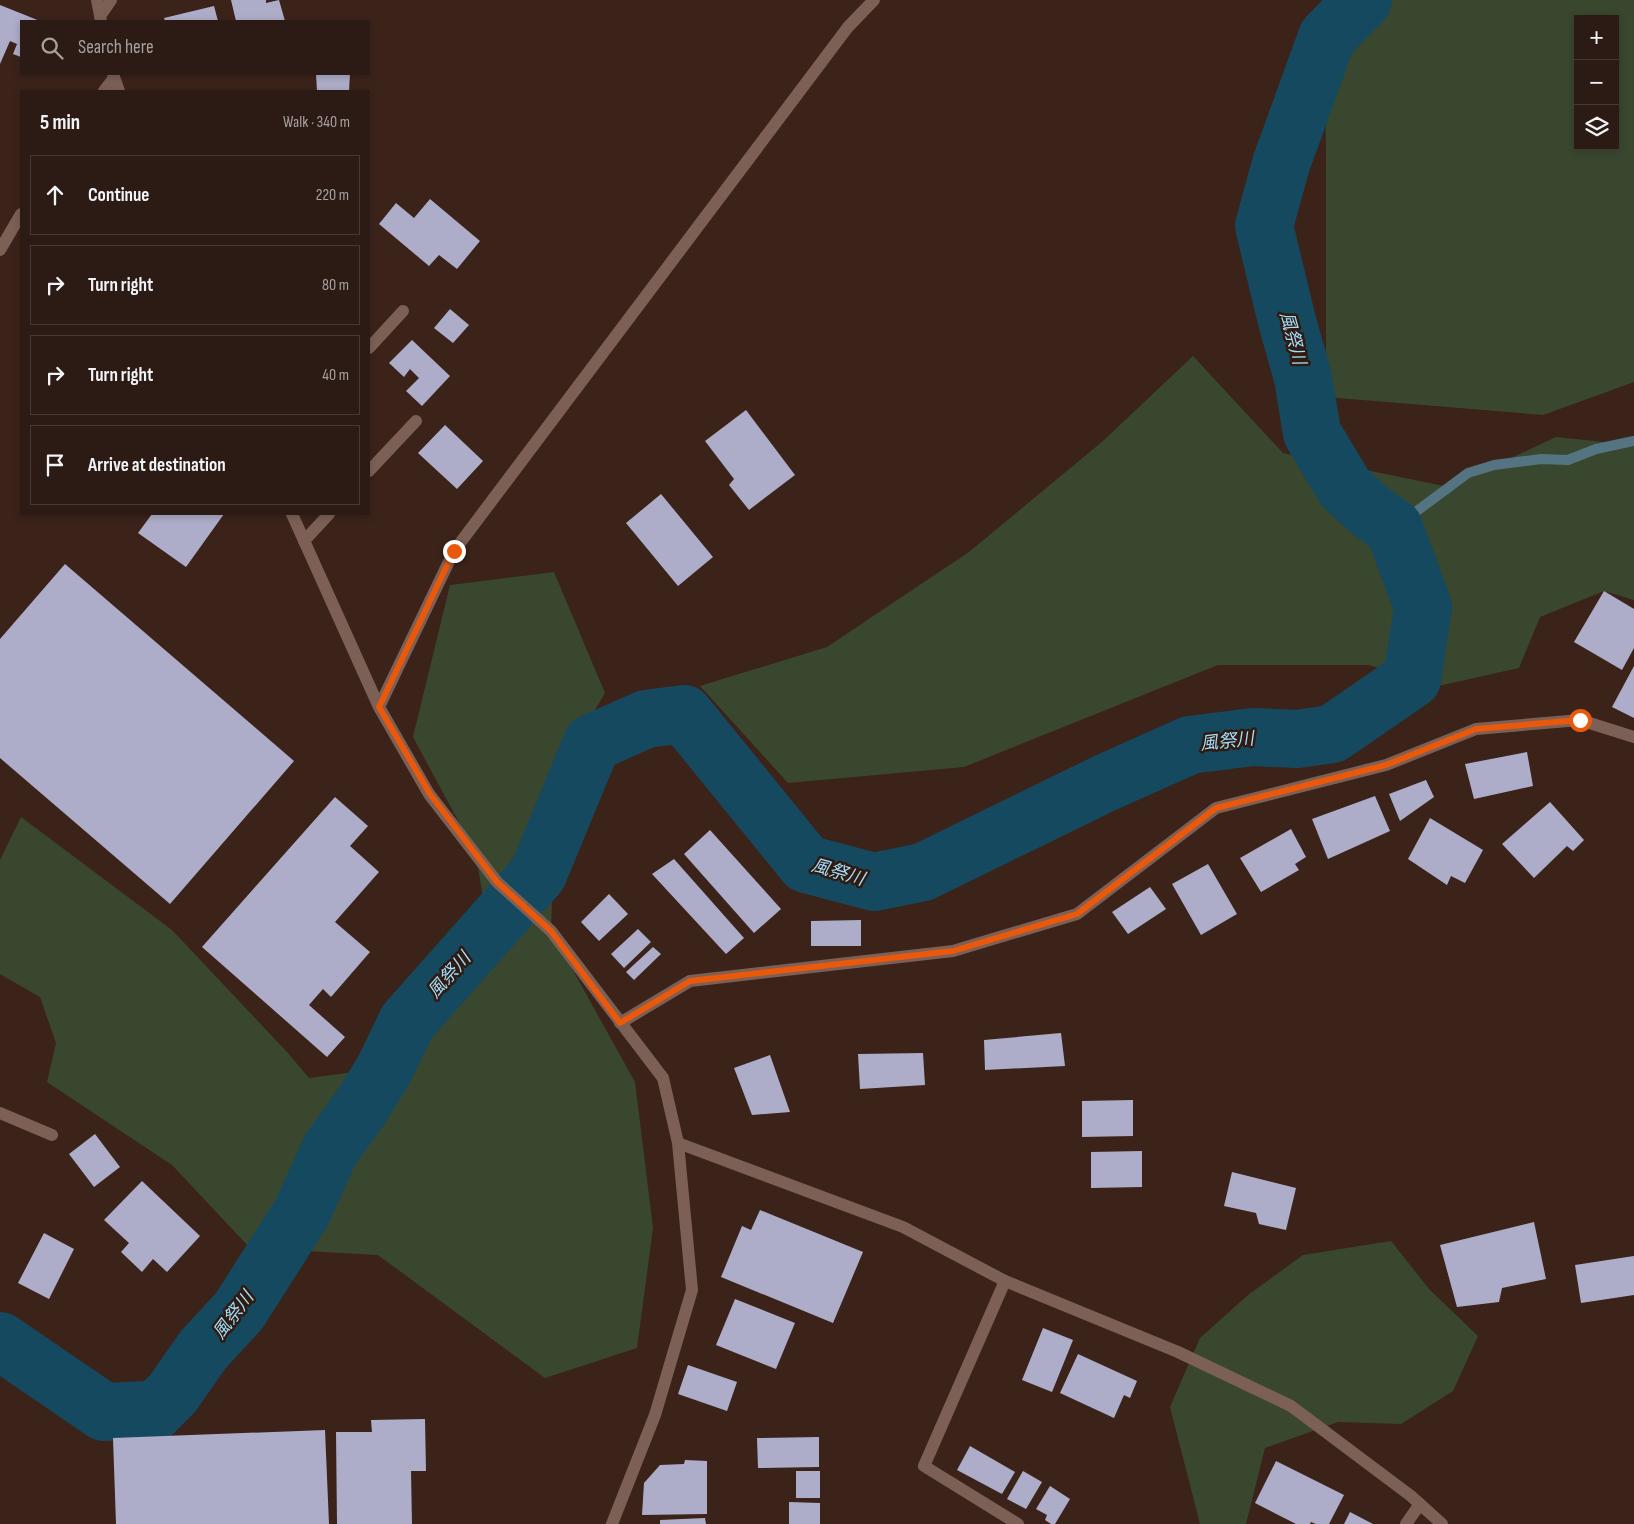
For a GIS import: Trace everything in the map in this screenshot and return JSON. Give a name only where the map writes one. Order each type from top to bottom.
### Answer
[{"type":"street","points":[[97,0],[101,18]]},
{"type":"street","points":[[101,18],[113,0]]},
{"type":"street","points":[[379,707],[454,551],[842,35],[874,0]]},
{"type":"street","points":[[105,90],[113,76]]},
{"type":"street","points":[[113,76],[119,90]]},
{"type":"street","points":[[0,250],[20,216]]},
{"type":"street","points":[[370,347],[403,311]]},
{"type":"street","points":[[370,470],[416,421]]},
{"type":"street","points":[[292,515],[379,707],[430,794],[497,882],[551,931],[662,1078],[678,1143],[692,1290],[655,1416],[612,1524]]},
{"type":"street","points":[[304,541],[328,515]]},
{"type":"street","points":[[620,1023],[690,981],[953,951],[1077,914],[1216,808],[1386,765],[1476,729],[1580,720],[1634,737]]},
{"type":"street","points":[[0,1113],[52,1135]]},
{"type":"street","points":[[678,1143],[902,1226],[1005,1281],[1178,1352],[1291,1406],[1420,1504],[1442,1524]]},
{"type":"street","points":[[1005,1281],[924,1466],[1018,1524]]},
{"type":"street","points":[[1406,1524],[1420,1504]]},
{"type":"green space","points":[[1324,0],[1634,0],[1634,382],[1543,415],[1326,397]]},
{"type":"green space","points":[[1193,356],[1283,453],[1449,487],[1556,437],[1634,445],[1634,600],[1604,591],[1540,617],[1519,668],[1438,686],[1369,665],[1218,665],[964,767],[788,783],[700,686],[827,647],[969,552],[1103,441]]},
{"type":"green space","points":[[554,572],[605,693],[556,776],[551,931],[635,1082],[653,1228],[637,1348],[545,1378],[378,1255],[250,1248],[172,1165],[47,1082],[56,1043],[40,997],[0,974],[0,860],[21,817],[172,930],[287,1052],[309,1078],[385,1068],[488,930],[476,854],[413,737],[450,585]]},
{"type":"green space","points":[[1391,1241],[1429,1289],[1478,1336],[1453,1391],[1401,1424],[1338,1422],[1265,1448],[1246,1524],[1200,1524],[1170,1407],[1200,1338],[1248,1295],[1303,1255]]},
{"type":"building","points":[[231,0],[266,0],[266,3],[279,0],[285,20],[236,20]]},
{"type":"building","points":[[0,5],[38,20],[20,20],[20,57],[13,54],[17,44],[10,41],[0,64]]},
{"type":"building","points":[[214,6],[218,20],[165,20],[164,18]]},
{"type":"building","points":[[316,75],[350,75],[349,90],[317,90]]},
{"type":"building","points":[[430,199],[480,241],[457,269],[439,255],[429,266],[379,224],[396,203],[414,218]]},
{"type":"building","points":[[450,309],[469,325],[453,343],[434,328]]},
{"type":"building","points":[[412,340],[450,376],[422,406],[406,391],[419,378],[410,369],[404,377],[389,363]]},
{"type":"building","points":[[746,410],[795,475],[749,510],[729,485],[734,479],[705,441]]},
{"type":"building","points":[[445,425],[483,461],[457,489],[418,453]]},
{"type":"building","points":[[661,494],[713,557],[678,586],[626,523]]},
{"type":"building","points":[[151,515],[223,515],[186,567],[138,533]]},
{"type":"building","points":[[65,564],[294,761],[170,904],[0,758],[0,639]]},
{"type":"building","points":[[1604,591],[1634,609],[1634,648],[1622,670],[1574,642]]},
{"type":"building","points":[[1634,666],[1634,718],[1612,707]]},
{"type":"building","points":[[1527,752],[1533,786],[1474,799],[1465,764]]},
{"type":"building","points":[[1426,780],[1434,797],[1400,821],[1389,794]]},
{"type":"building","points":[[1375,796],[1390,831],[1328,859],[1312,819]]},
{"type":"building","points":[[335,797],[368,826],[350,846],[379,872],[335,922],[370,952],[331,997],[323,989],[309,1005],[345,1037],[327,1057],[202,947]]},
{"type":"building","points":[[1550,802],[1584,840],[1573,851],[1567,846],[1534,878],[1502,844]]},
{"type":"building","points":[[1430,818],[1483,850],[1465,883],[1451,876],[1447,885],[1408,859]]},
{"type":"building","points":[[1291,829],[1306,857],[1295,864],[1299,870],[1261,892],[1240,858]]},
{"type":"building","points":[[710,830],[781,909],[754,933],[684,854]]},
{"type":"building","points":[[674,859],[744,938],[726,954],[652,874]]},
{"type":"building","points":[[1208,864],[1237,914],[1201,935],[1172,884]]},
{"type":"building","points":[[1150,887],[1166,909],[1128,934],[1112,912]]},
{"type":"building","points":[[609,894],[628,914],[599,941],[581,922]]},
{"type":"building","points":[[861,920],[861,946],[811,946],[811,921]]},
{"type":"building","points":[[638,929],[651,942],[624,968],[611,954]]},
{"type":"building","points":[[653,947],[661,954],[634,980],[626,972]]},
{"type":"building","points":[[1061,1033],[1065,1066],[985,1070],[984,1040]]},
{"type":"building","points":[[923,1053],[925,1085],[860,1089],[858,1054]]},
{"type":"building","points":[[770,1055],[790,1112],[752,1115],[734,1068]]},
{"type":"building","points":[[1133,1100],[1133,1136],[1082,1137],[1082,1101]]},
{"type":"building","points":[[95,1134],[120,1167],[94,1187],[69,1154]]},
{"type":"building","points":[[1142,1151],[1142,1187],[1091,1188],[1091,1152]]},
{"type":"building","points":[[1232,1172],[1296,1188],[1286,1230],[1259,1224],[1256,1213],[1224,1206]]},
{"type":"building","points":[[142,1181],[200,1236],[167,1272],[153,1259],[142,1272],[121,1252],[129,1243],[104,1220]]},
{"type":"building","points":[[760,1210],[863,1252],[833,1323],[721,1277],[742,1226],[751,1230]]},
{"type":"building","points":[[1534,1222],[1546,1279],[1502,1288],[1499,1302],[1457,1307],[1440,1245]]},
{"type":"building","points":[[44,1233],[74,1249],[49,1299],[18,1283]]},
{"type":"building","points":[[1634,1256],[1634,1295],[1581,1303],[1575,1265]]},
{"type":"building","points":[[735,1299],[795,1323],[776,1369],[716,1345]]},
{"type":"building","points":[[1043,1328],[1073,1340],[1052,1392],[1022,1380]]},
{"type":"building","points":[[1078,1354],[1137,1381],[1130,1398],[1124,1395],[1114,1418],[1060,1393]]},
{"type":"building","points":[[688,1365],[737,1382],[727,1411],[678,1394]]},
{"type":"building","points":[[425,1419],[426,1471],[411,1471],[412,1524],[337,1524],[336,1432],[372,1432],[371,1420]]},
{"type":"building","points":[[325,1430],[329,1524],[116,1524],[113,1438]]},
{"type":"building","points":[[819,1437],[819,1467],[758,1468],[757,1438]]},
{"type":"building","points":[[970,1446],[1015,1472],[1002,1494],[957,1470]]},
{"type":"building","points":[[685,1460],[707,1461],[707,1514],[642,1515],[644,1483],[660,1465],[684,1464]]},
{"type":"building","points":[[1276,1461],[1344,1495],[1329,1524],[1311,1522],[1310,1524],[1296,1524],[1255,1503]]},
{"type":"building","points":[[796,1471],[820,1471],[820,1498],[796,1498]]},
{"type":"building","points":[[1023,1471],[1042,1482],[1026,1509],[1007,1499]]},
{"type":"building","points":[[1050,1486],[1070,1499],[1055,1524],[1045,1520],[1047,1515],[1036,1509]]},
{"type":"building","points":[[789,1502],[820,1503],[820,1524],[789,1524]]},
{"type":"building","points":[[1350,1512],[1373,1524],[1344,1524]]},
{"type":"building","points":[[705,1518],[706,1524],[660,1524],[660,1520]]},
{"type":"waterway","name":"風祭川","points":[[0,1341],[104,1412],[148,1410],[151,1415],[173,1393],[203,1350],[239,1311],[302,1212],[330,1150],[363,1104],[385,1068],[407,1022],[538,874],[592,743],[646,719],[684,714],[806,864],[874,882],[923,872],[1105,783],[1190,745],[1253,737],[1297,739],[1332,734],[1412,679],[1423,607],[1394,528],[1370,511],[1345,488],[1312,433],[1303,378],[1264,226],[1281,164],[1327,37],[1363,0]]},
{"type":"waterway","points":[[1394,528],[1468,473],[1494,465],[1541,459],[1568,460],[1596,449],[1634,441]]},
{"type":"route","points":[[454,551],[379,707],[430,794],[497,882],[551,931],[620,1023],[690,981],[953,951],[1077,914],[1216,808],[1386,765],[1476,729],[1580,720]]}]
